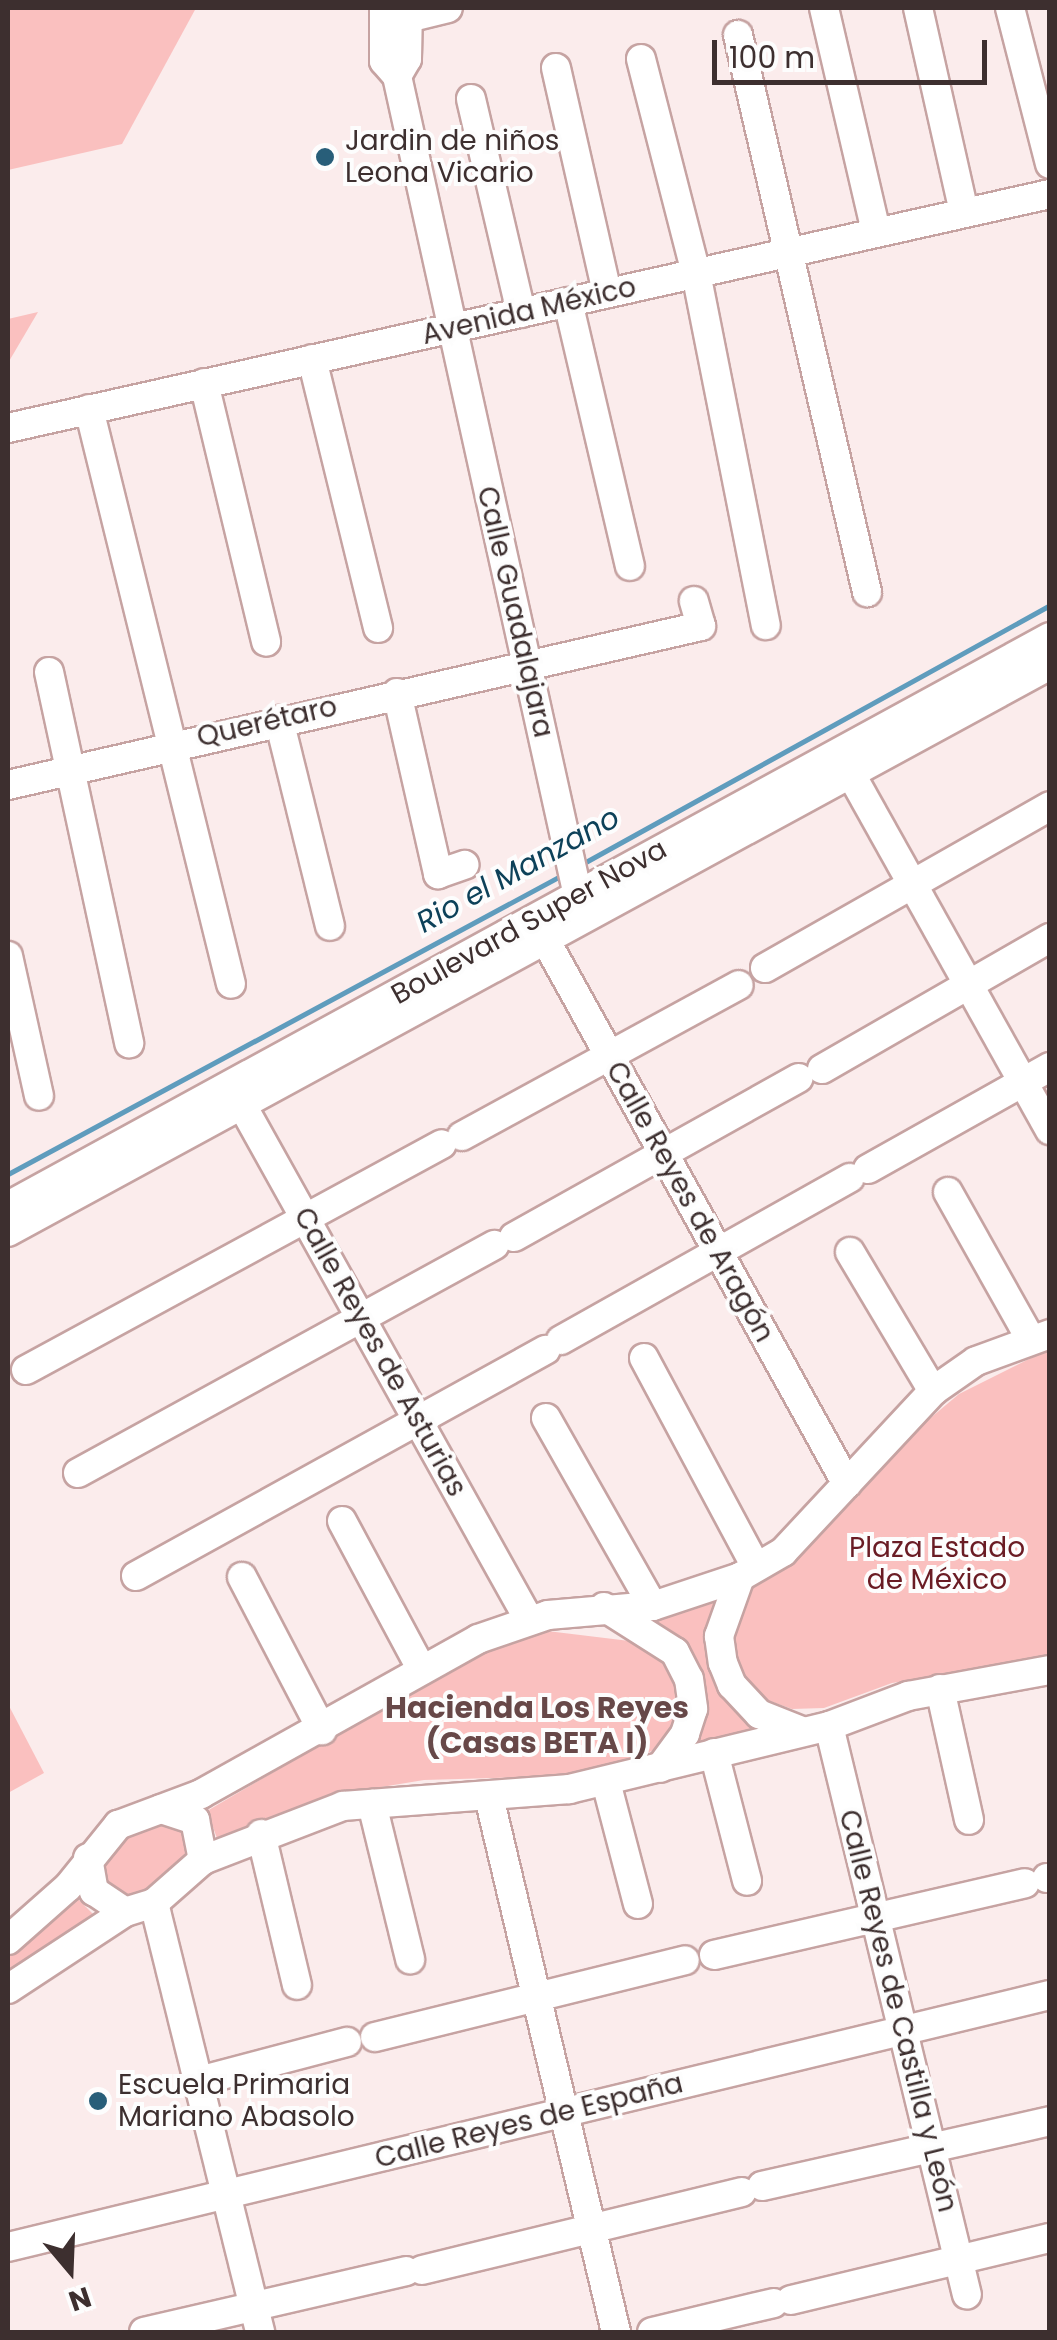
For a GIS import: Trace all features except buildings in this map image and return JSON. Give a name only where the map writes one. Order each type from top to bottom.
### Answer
[{"type":"street","points":[[400,11],[448,8]]},
{"type":"street","points":[[824,8],[876,232]]},
{"type":"street","points":[[918,8],[964,212]]},
{"type":"street","points":[[1010,8],[1050,164]]},
{"type":"street","name":"Calle Guadalajara","points":[[400,11],[407,58],[397,76],[577,890]]},
{"type":"street","points":[[738,35],[867,592]]},
{"type":"street","points":[[641,60],[696,273],[766,625]]},
{"type":"street","points":[[556,68],[607,293]]},
{"type":"street","points":[[470,99],[521,312]]},
{"type":"street","name":"Avenida México","points":[[8,428],[1050,194]]},
{"type":"street","points":[[568,302],[630,566]]},
{"type":"street","points":[[312,359],[378,628]]},
{"type":"street","points":[[204,384],[266,642]]},
{"type":"street","points":[[89,409],[231,984]]},
{"type":"street","name":"Querétaro","points":[[8,785],[172,744],[528,668],[701,626],[694,601]]},
{"type":"street","name":"Boulevard Super Nova","points":[[8,1206],[235,1094],[845,764],[1050,637]]},
{"type":"street","name":"Boulevard Super Nova","points":[[540,929],[577,890],[1050,666]]},
{"type":"street","points":[[48,672],[130,1043]]},
{"type":"street","points":[[397,693],[438,874],[464,866]]},
{"type":"street","points":[[279,720],[330,926]]},
{"type":"street","points":[[845,764],[1050,1130]]},
{"type":"street","points":[[764,968],[1050,806]]},
{"type":"street","name":"Calle Reyes de Aragón","points":[[540,929],[847,1484]]},
{"type":"street","points":[[78,1473],[504,1241],[662,1150],[811,1074],[1050,938]]},
{"type":"street","points":[[8,956],[39,1096]]},
{"type":"street","points":[[26,1370],[738,984]]},
{"type":"street","points":[[136,1576],[1050,1067]]},
{"type":"street","name":"Boulevard Super Nova","points":[[8,1232],[235,1094]]},
{"type":"street","name":"Calle Reyes de Asturias","points":[[235,1094],[529,1620]]},
{"type":"street","points":[[8,1940],[68,1887],[118,1825],[160,1809],[322,1730],[422,1670],[529,1620],[602,1606],[653,1606],[748,1572],[783,1552],[933,1391],[976,1362],[1040,1336],[948,1192]]},
{"type":"street","points":[[850,1252],[933,1391]]},
{"type":"street","points":[[644,1358],[748,1572]]},
{"type":"street","points":[[546,1418],[653,1606]]},
{"type":"street","points":[[342,1520],[422,1670]]},
{"type":"street","points":[[748,1572],[719,1636],[722,1663],[759,1714],[816,1729]]},
{"type":"street","points":[[242,1577],[322,1730]]},
{"type":"street","points":[[602,1606],[674,1652],[689,1679],[693,1709],[685,1734],[660,1768]]},
{"type":"street","points":[[8,1990],[124,1912],[154,1904],[203,1860],[261,1834],[343,1806],[490,1796],[606,1782],[816,1729],[940,1689],[1049,1674]]},
{"type":"street","points":[[940,1689],[969,1820]]},
{"type":"street","name":"Calle Reyes de Castilla y León","points":[[816,1729],[876,1918],[967,2294]]},
{"type":"street","points":[[714,1753],[746,1881]]},
{"type":"street","points":[[606,1782],[638,1904]]},
{"type":"street","points":[[490,1796],[616,2332]]},
{"type":"street","points":[[372,1804],[410,1959]]},
{"type":"street","points":[[160,1809],[194,1820],[203,1860]]},
{"type":"street","points":[[261,1834],[296,1985]]},
{"type":"street","points":[[88,1858],[94,1892],[124,1912]]},
{"type":"street","points":[[714,1955],[1041,1880]]},
{"type":"street","points":[[154,1904],[257,2319]]},
{"type":"street","points":[[199,2081],[685,1960]]},
{"type":"street","name":"Calle Reyes de España","points":[[8,2248],[1050,1996]]},
{"type":"street","points":[[144,2332],[257,2319],[414,2270],[1050,2121]]},
{"type":"street","points":[[652,2332],[1050,2238]]},
{"type":"green space","points":[[8,8],[196,8],[122,144],[8,170]]},
{"type":"green space","points":[[38,312],[8,363],[8,319]]},
{"type":"green space","name":"Plaza Estado de México","points":[[1049,1349],[1049,1657],[892,1683],[824,1708],[792,1709],[756,1696],[732,1654],[737,1616],[755,1578],[808,1545],[883,1458],[959,1394]]},
{"type":"green space","points":[[720,1597],[711,1624],[767,1733],[689,1752],[696,1731],[653,1623]]},
{"type":"green space","points":[[539,1630],[646,1643],[672,1668],[680,1714],[661,1746],[627,1764],[563,1776],[424,1780],[339,1794],[218,1841],[207,1811],[481,1650]]},
{"type":"green space","points":[[8,1704],[44,1773],[8,1793]]},
{"type":"green space","points":[[160,1822],[181,1831],[189,1858],[135,1901],[108,1889],[101,1870],[107,1858],[130,1833]]},
{"type":"green space","points":[[75,1896],[95,1916],[8,1975],[8,1953]]},
{"type":"waterway","name":"Rio el Manzano","points":[[582,864],[1050,605]]},
{"type":"waterway","name":"Rio el Manzano","points":[[8,1174],[564,874]]},
{"type":"place","name":"Jardin de niños Leona Vicario","points":[[325,157]]},
{"type":"place","name":"Escuela Primaria Mariano Abasolo","points":[[98,2101]]},
{"type":"district","name":"Hacienda Los Reyes (Casas BETA I)","points":[[537,1725]]}]
